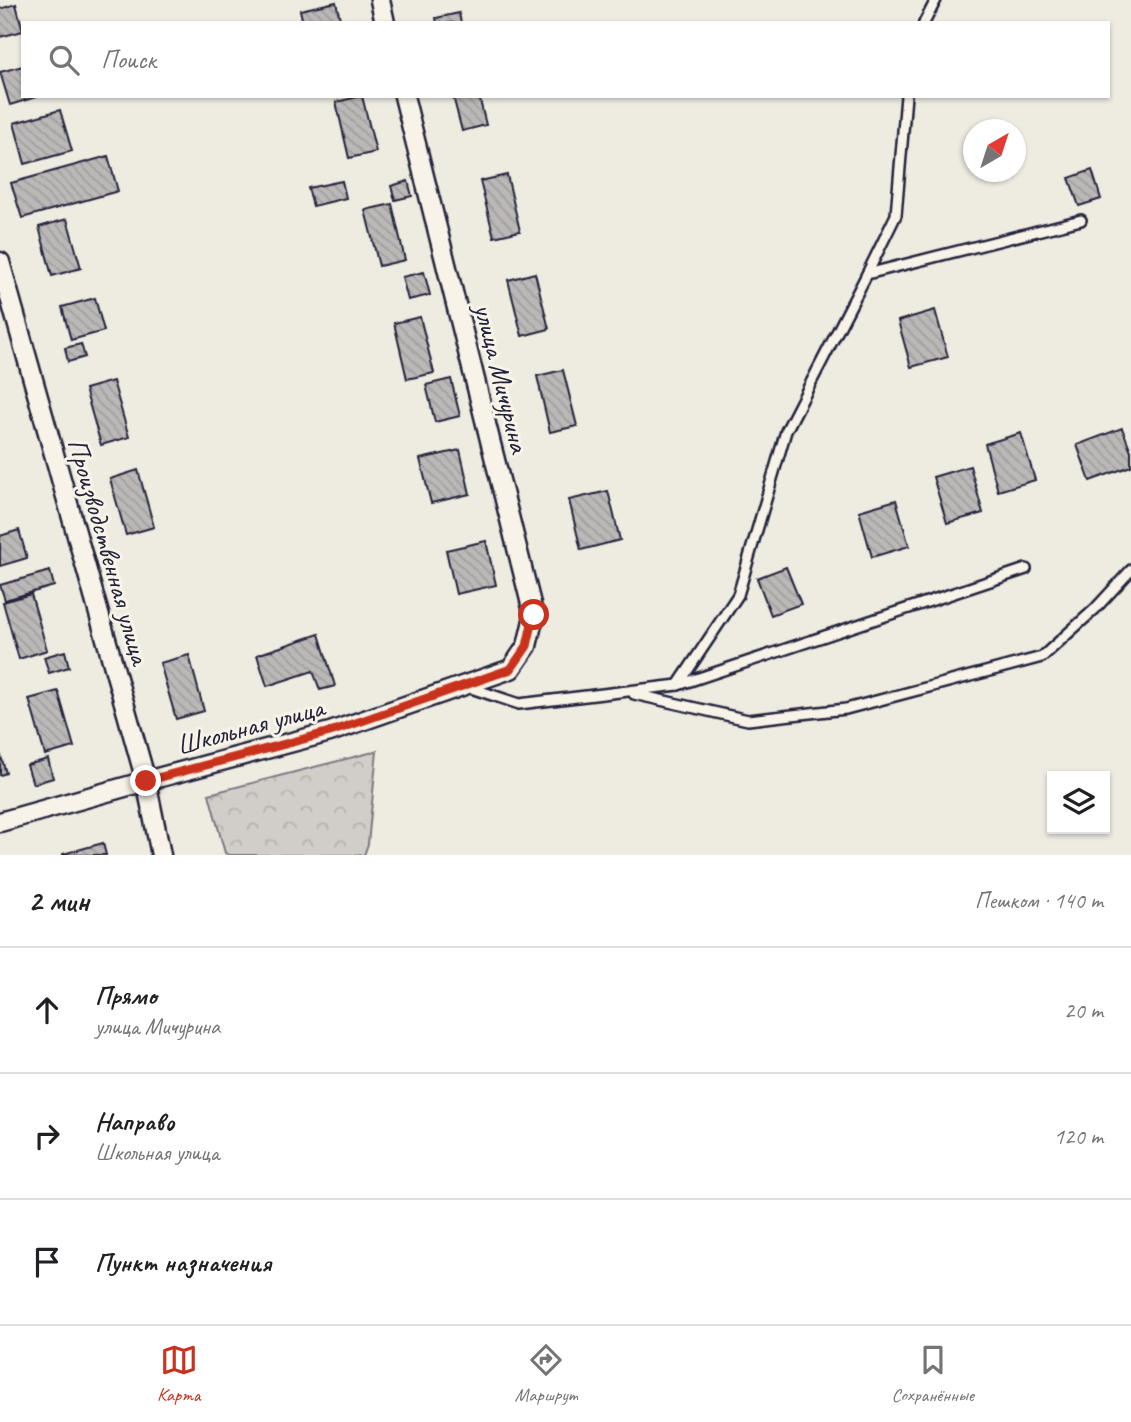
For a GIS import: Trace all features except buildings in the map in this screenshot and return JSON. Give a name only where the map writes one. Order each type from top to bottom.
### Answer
[{"type":"street","points":[[380,0],[385,21]]},
{"type":"street","name":"улица Мичурина","points":[[405,98],[534,615],[527,646],[511,669]]},
{"type":"street","name":"Производственная улица","points":[[0,262],[146,781],[161,855]]},
{"type":"street","name":"Школьная улица","points":[[0,822],[330,732],[511,669]]},
{"type":"lane","points":[[925,21],[936,0]]},
{"type":"lane","points":[[678,685],[738,595],[786,431],[896,215],[906,98]]},
{"type":"lane","points":[[867,274],[1081,220]]},
{"type":"lane","points":[[464,685],[519,704],[678,685],[1026,569]]},
{"type":"lane","points":[[626,692],[748,720],[846,709],[1042,657],[1095,609],[1131,570]]},
{"type":"green space","points":[[377,751],[368,844],[364,855],[225,853],[209,794]]},
{"type":"route","points":[[146,781],[330,732],[511,669],[527,646],[534,615]]}]
